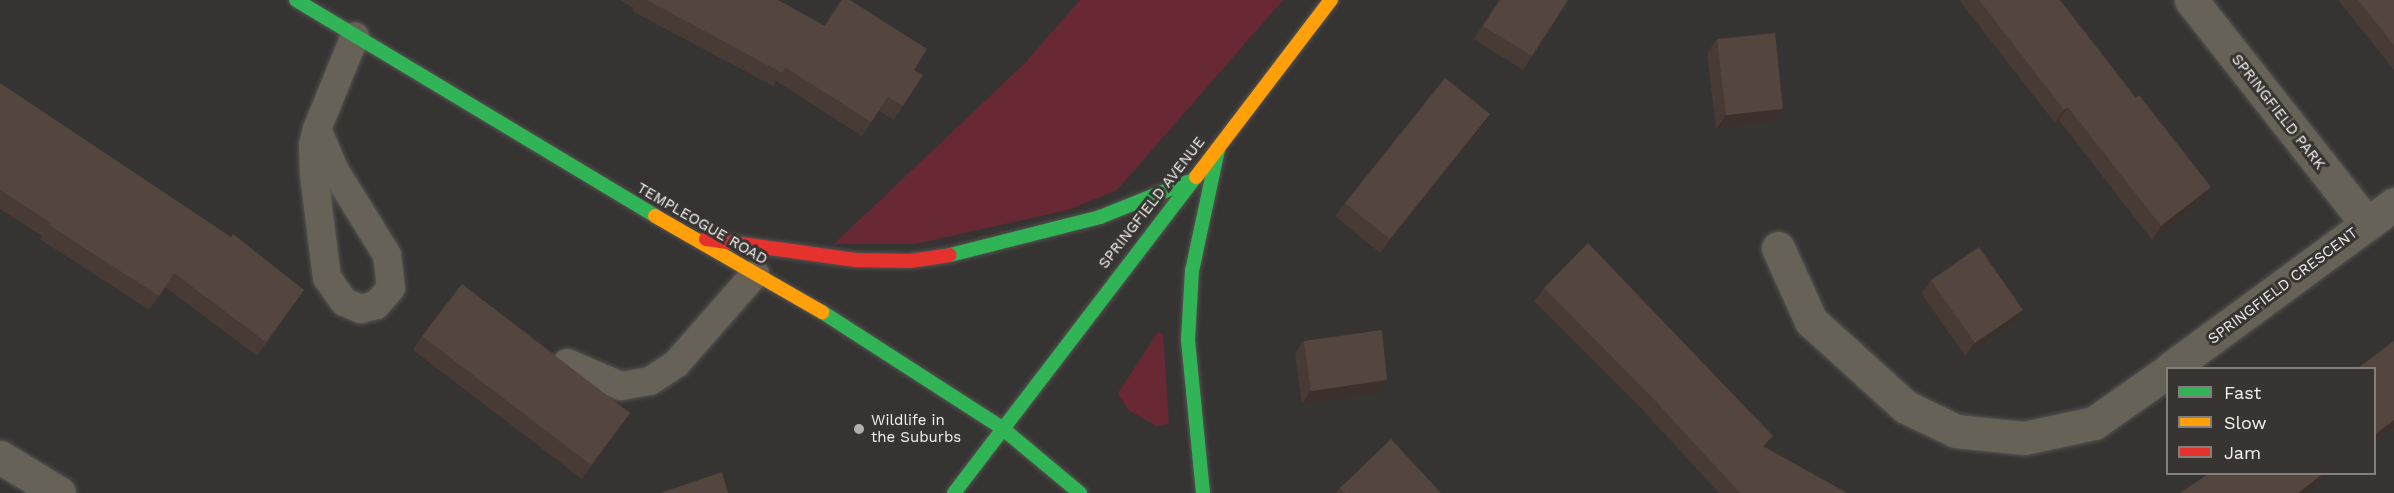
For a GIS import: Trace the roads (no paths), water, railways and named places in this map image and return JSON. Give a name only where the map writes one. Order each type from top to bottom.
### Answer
[{"type":"main road","name":"TEMPLEOGUE ROAD","points":[[296,0],[688,236],[857,333],[1002,428],[1080,493]]},
{"type":"main road","name":"SPRINGFIELD AVENUE","points":[[954,493],[1189,181],[1331,0]]},
{"type":"main road","points":[[1203,493],[1188,340],[1192,271],[1219,145]]},
{"type":"main road","points":[[688,236],[856,260],[910,261],[956,254],[1100,217],[1189,181]]},
{"type":"street","name":"SPRINGFIELD PARK","points":[[2191,0],[2367,224]]},
{"type":"street","name":"SPRINGFIELD CRESCENT","points":[[2174,367],[2394,204]]},
{"type":"street","points":[[1778,248],[1811,321],[1906,407],[1956,431],[2024,438],[2094,423],[2166,372]]},
{"type":"street","points":[[0,457],[59,493]]},
{"type":"lane","points":[[317,129],[334,171],[387,255],[391,288],[376,305],[361,309],[344,302],[327,278],[314,176],[313,145],[317,129],[355,36]]},
{"type":"lane","points":[[567,363],[621,386],[650,381],[676,364],[755,274]]},
{"type":"place","name":"Wildlife in the Suburbs","points":[[859,429]]}]
